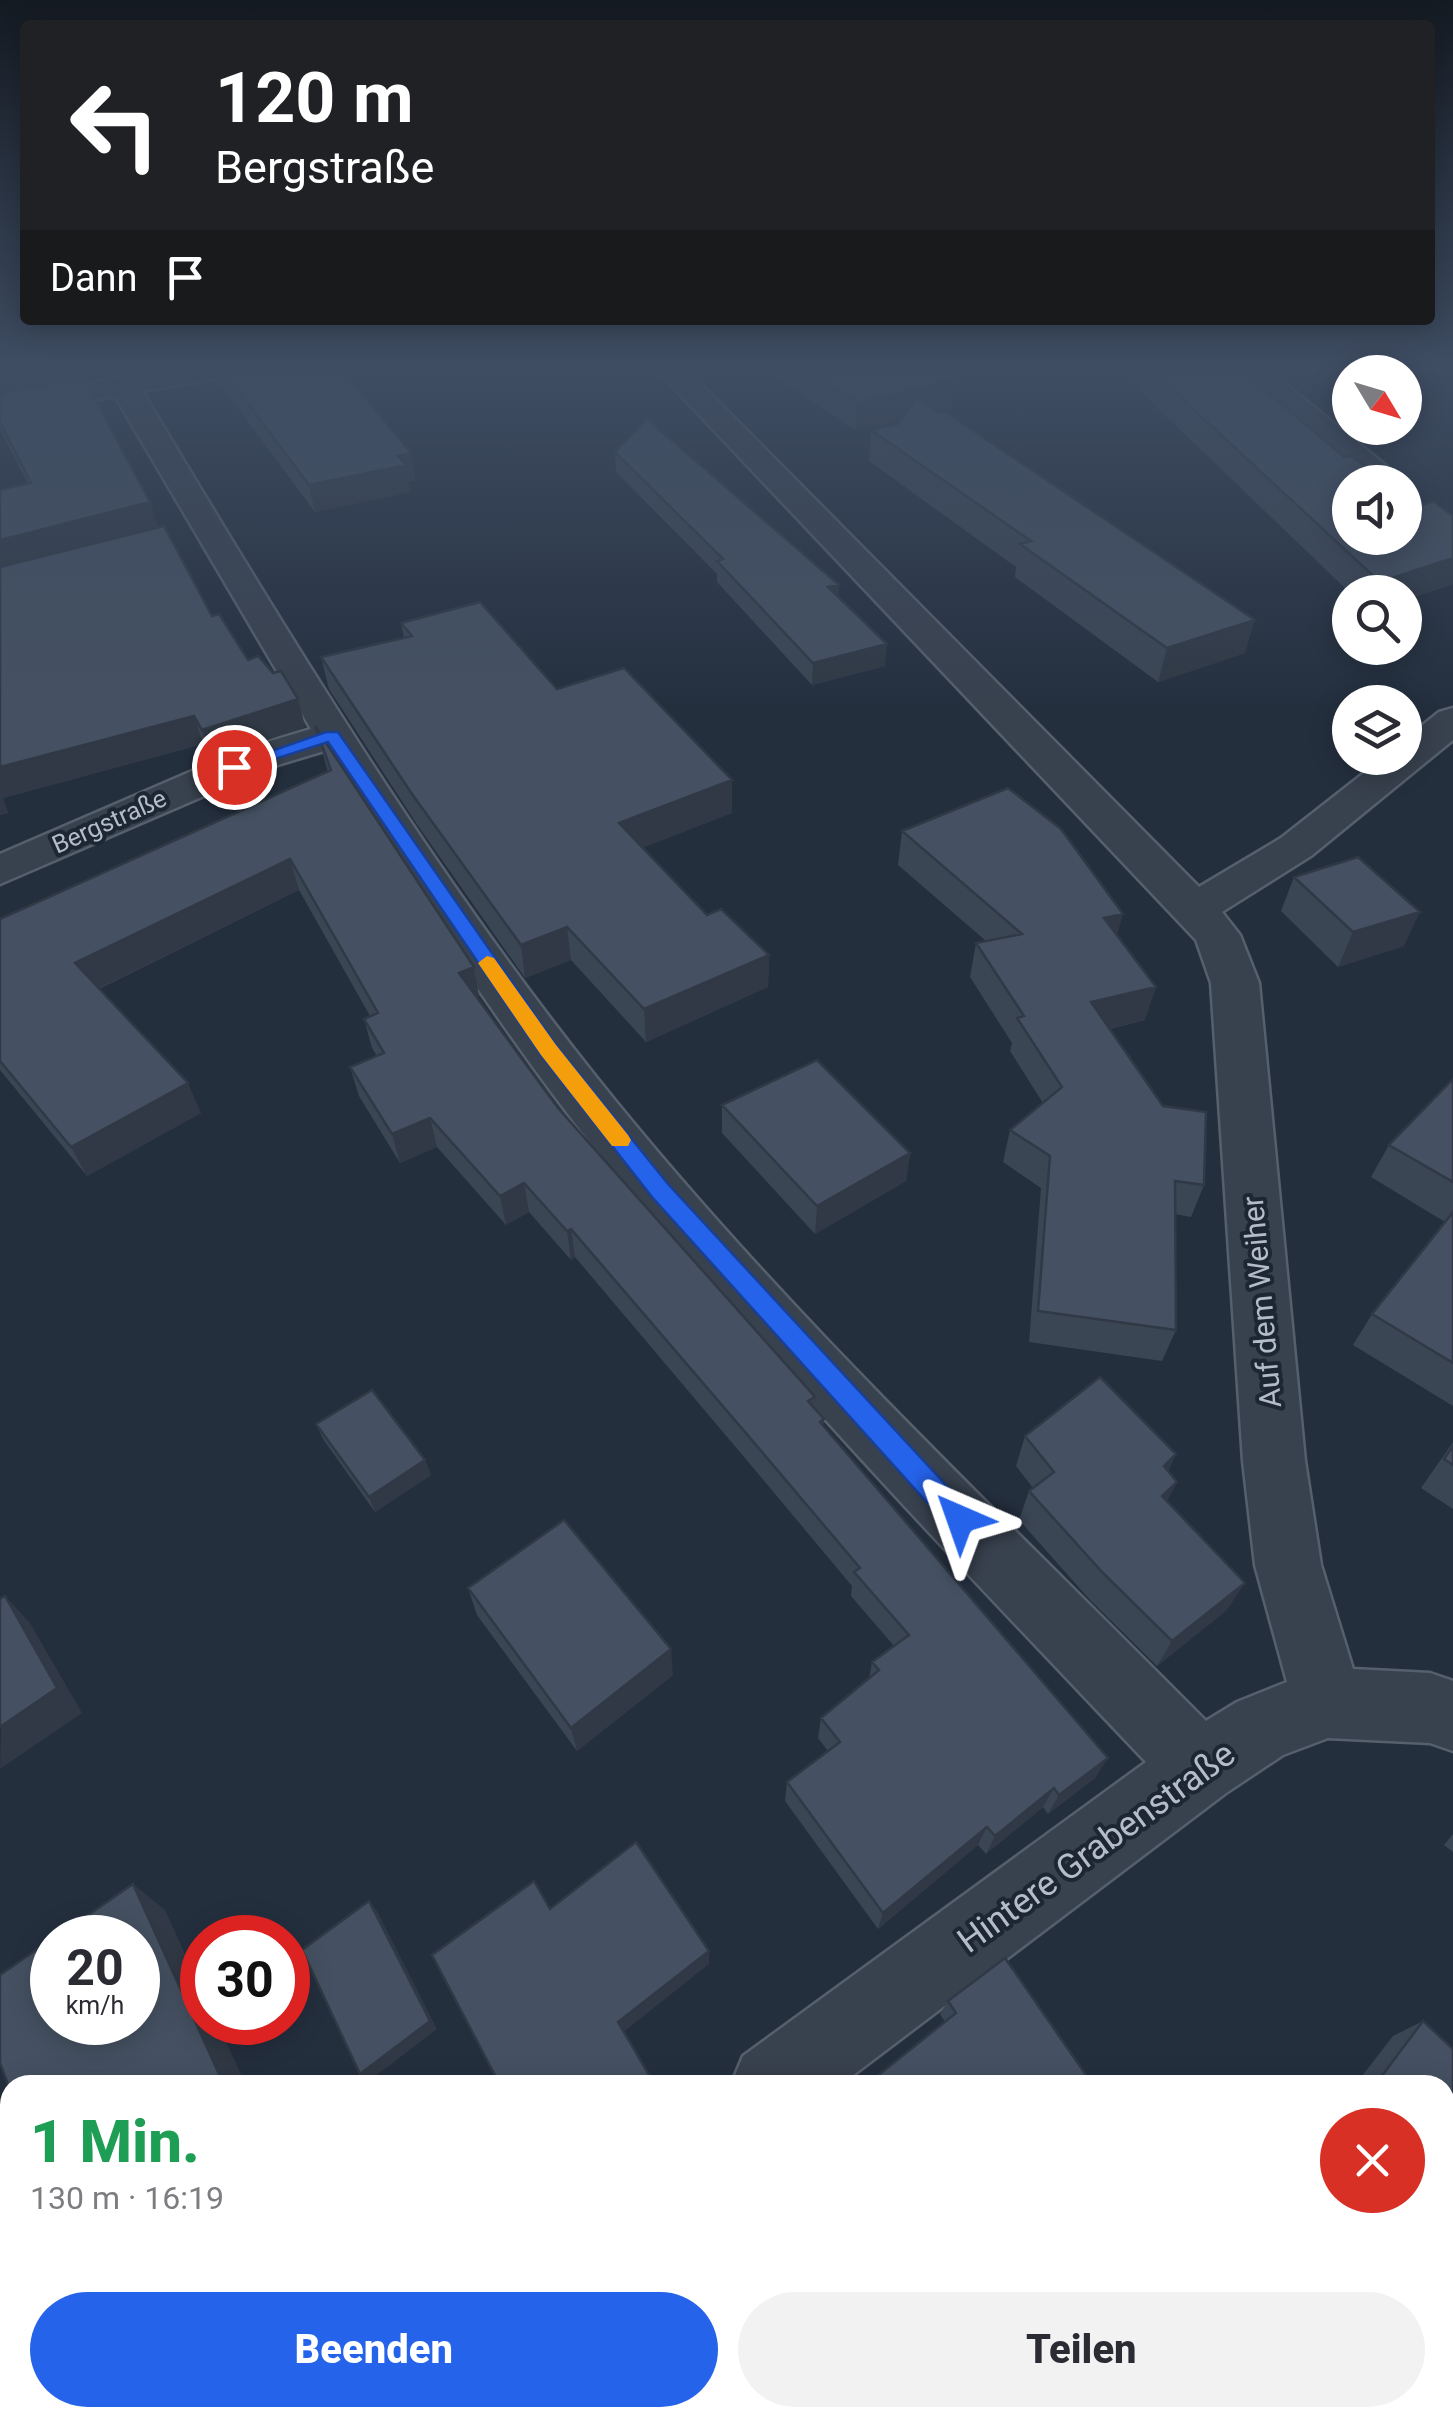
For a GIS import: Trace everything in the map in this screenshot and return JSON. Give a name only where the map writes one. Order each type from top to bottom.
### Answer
[{"type":"street","points":[[166,482],[189,534],[548,1050],[660,1190],[960,1519],[1200,1767]]},
{"type":"street","name":"Auf dem Weiher","points":[[780,482],[1217,936],[1235,984],[1277,1478],[1288,1565],[1328,1703]]},
{"type":"street","points":[[1193,908],[1236,889],[1273,863],[1453,720]]},
{"type":"street","name":"Bergstraße","points":[[0,870],[212,776],[332,736]]},
{"type":"street","name":"Hintere Grabenstraße","points":[[785,2075],[1200,1767],[1262,1728],[1328,1703],[1430,1708],[1453,1716]]},
{"type":"building","points":[[139,482],[150,502],[0,540],[0,490],[31,483]]},
{"type":"building","points":[[646,482],[720,482],[839,585],[828,587],[887,644],[813,663],[717,561],[723,559]]},
{"type":"building","points":[[946,482],[1050,482],[1255,620],[1167,648],[1020,544],[1031,541]]},
{"type":"building","points":[[1272,482],[1332,482],[1332,538]]},
{"type":"building","points":[[1433,501],[1453,516],[1453,558],[1401,575],[1372,575],[1351,555],[1422,555],[1422,505]]},
{"type":"building","points":[[164,526],[212,616],[219,614],[248,660],[258,656],[273,673],[281,671],[298,699],[202,730],[194,716],[0,767],[0,567]]},
{"type":"building","points":[[480,602],[557,689],[624,668],[732,780],[619,823],[707,915],[721,909],[769,955],[644,1009],[567,927],[521,945],[412,794],[321,657],[412,636],[401,623]]},
{"type":"building","points":[[315,726],[474,967],[459,973],[558,1108],[815,1397],[808,1401],[824,1419],[820,1422],[1108,1758],[1059,1795],[1054,1788],[995,1836],[987,1827],[883,1913],[787,1782],[840,1742],[821,1718],[879,1670],[872,1662],[909,1635],[854,1572],[860,1568],[751,1439],[571,1229],[567,1231],[524,1183],[500,1196],[430,1118],[392,1134],[350,1067],[384,1053],[364,1019],[378,1013],[290,859],[75,963],[188,1083],[71,1147],[0,1061],[0,919],[331,770]]},
{"type":"building","points":[[1008,788],[1061,829],[1123,914],[1104,918],[1156,987],[1091,1002],[1163,1106],[1206,1112],[1204,1185],[1175,1181],[1176,1330],[1038,1311],[1050,1156],[1010,1130],[1062,1087],[1017,1018],[1024,1016],[976,943],[1022,934],[902,831]]},
{"type":"building","points":[[1358,857],[1420,912],[1353,932],[1294,877]]},
{"type":"building","points":[[817,1060],[910,1153],[817,1206],[722,1105]]},
{"type":"building","points":[[1453,1079],[1453,1182],[1389,1145]]},
{"type":"building","points":[[1453,1212],[1453,1363],[1372,1314]]},
{"type":"building","points":[[1100,1377],[1176,1454],[1164,1466],[1177,1482],[1162,1496],[1245,1583],[1172,1641],[1103,1573],[1029,1491],[1054,1472],[1025,1436]]},
{"type":"building","points":[[372,1390],[425,1460],[369,1497],[316,1424]]},
{"type":"building","points":[[1453,1446],[1453,1465],[1444,1459]]},
{"type":"building","points":[[564,1520],[671,1649],[571,1728],[468,1588]]},
{"type":"building","points":[[5,1596],[57,1688],[0,1727],[0,1599]]},
{"type":"building","points":[[636,1842],[709,1951],[618,2022],[649,2075],[495,2075],[432,1955],[534,1881],[550,1909]]},
{"type":"building","points":[[133,1884],[147,1915],[88,1915]]},
{"type":"building","points":[[369,1901],[430,2021],[360,2074],[310,1967],[310,1944]]},
{"type":"building","points":[[160,1944],[180,1988],[180,2045],[206,2045],[219,2075],[4,2075],[0,2063],[0,1975],[30,1954],[30,2045],[160,2045]]},
{"type":"building","points":[[1005,1958],[1086,2075],[878,2075],[956,2013],[948,2001]]},
{"type":"building","points":[[1423,2021],[1453,2049],[1453,2075],[1382,2075]]},
{"type":"slow traffic","points":[[487,963],[548,1050],[620,1140]]},
{"type":"route","points":[[234,767],[332,736],[548,1050],[660,1190],[960,1519]]}]
